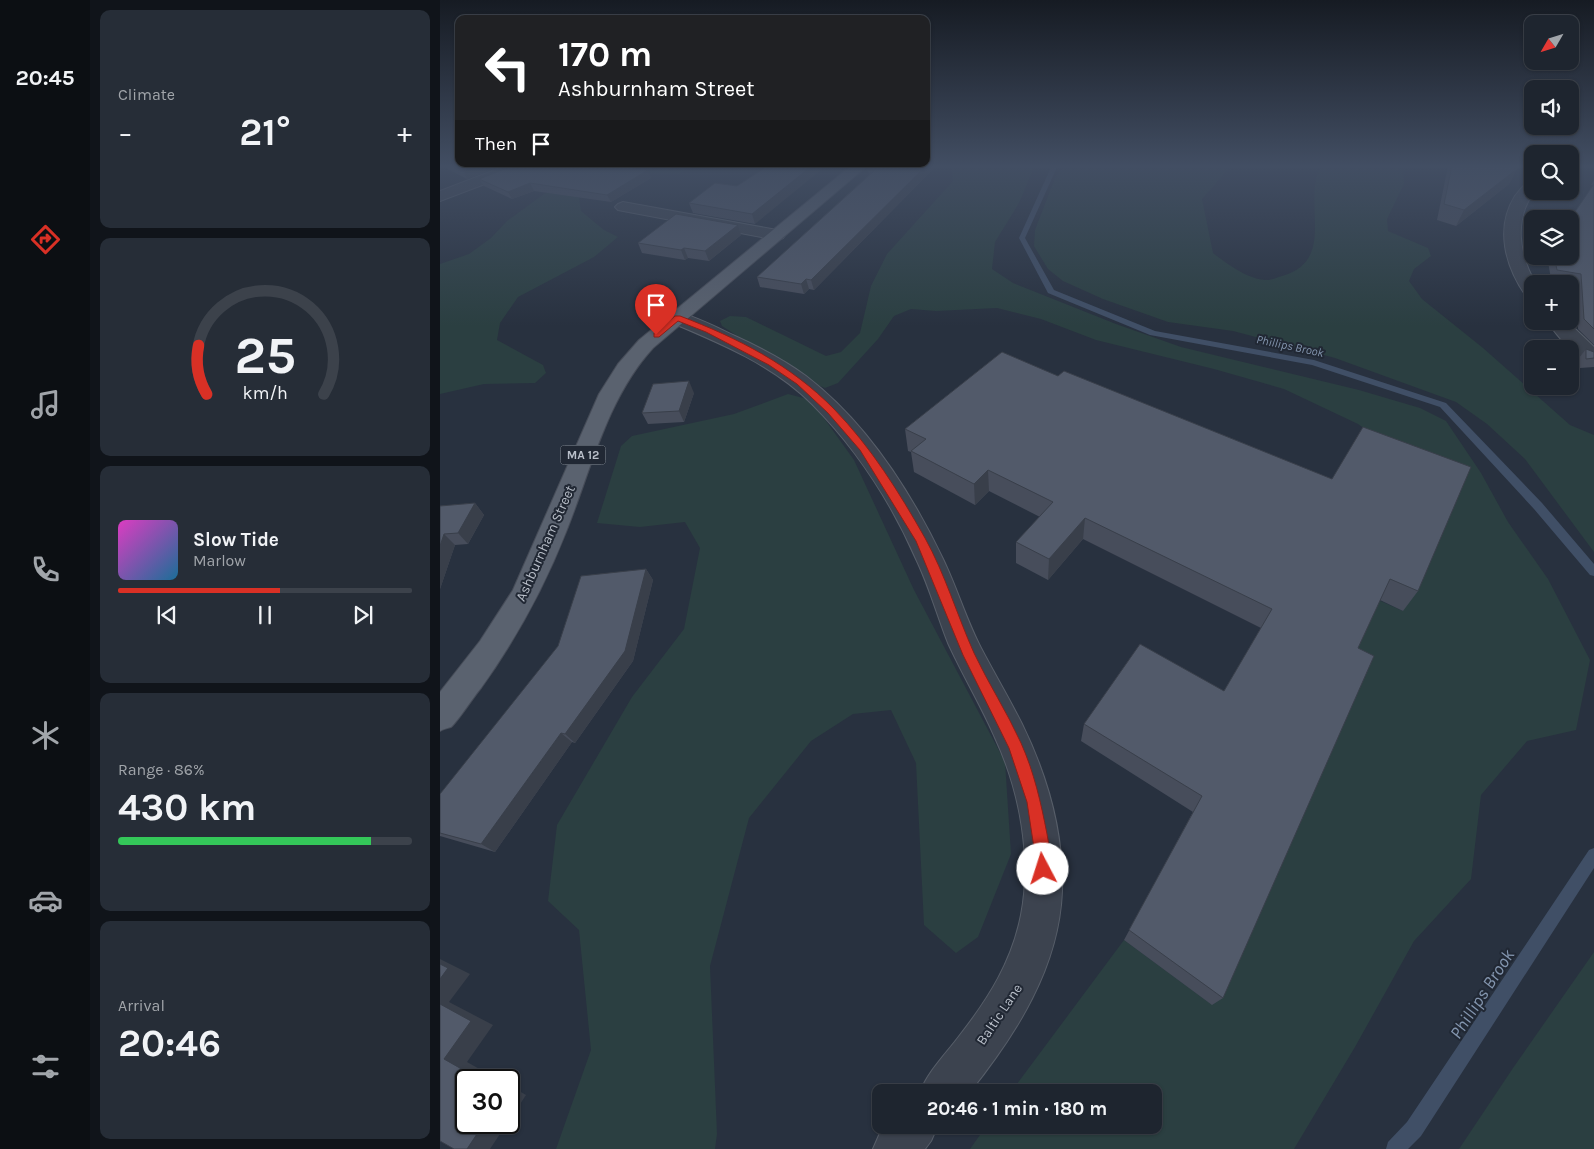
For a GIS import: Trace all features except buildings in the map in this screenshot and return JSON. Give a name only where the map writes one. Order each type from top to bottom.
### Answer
[{"type":"main road","name":"Ashburnham Street","points":[[440,716],[496,643],[533,579],[606,399],[636,353],[797,219]]},
{"type":"street","points":[[687,219],[777,235]]},
{"type":"street","points":[[1513,219],[1512,233],[1516,263],[1524,278]]},
{"type":"street","name":"Baltic Lane","points":[[678,318],[709,330],[772,363],[800,382],[831,411],[864,448],[886,480],[925,550],[969,655],[1015,746],[1034,802],[1043,855],[1041,912],[1035,944],[1025,974],[1014,996],[949,1084]]},
{"type":"street","points":[[1564,330],[1594,357]]},
{"type":"street","points":[[896,1149],[908,1134]]},
{"type":"green space","points":[[510,219],[590,219],[604,230],[618,237],[594,257],[518,297],[500,323],[497,340],[543,365],[546,373],[535,383],[484,384],[440,394],[440,264],[469,254],[491,238]]},
{"type":"green space","points":[[919,219],[1009,219],[995,242],[992,269],[1013,283],[1116,324],[1181,347],[1359,390],[1420,408],[1446,421],[1481,473],[1508,522],[1548,579],[1590,660],[1576,730],[1527,741],[1481,795],[1471,879],[1414,941],[1355,1047],[1294,1149],[970,1149],[981,1134],[1162,1134],[1162,1084],[1017,1084],[1124,940],[1211,1004],[1344,666],[1376,599],[1403,611],[1400,454],[1358,424],[1284,389],[1214,369],[1096,340],[1041,319],[997,308],[936,311],[911,309],[894,316],[878,339],[838,383],[825,388],[807,381],[722,326],[720,321],[730,316],[746,317],[826,356],[841,352],[860,333],[871,286],[887,254]]},
{"type":"green space","points":[[1039,219],[1206,219],[1213,253],[1246,275],[1261,280],[1268,280],[1299,268],[1309,257],[1314,244],[1315,219],[1387,219],[1388,231],[1428,248],[1431,256],[1414,269],[1409,281],[1422,299],[1483,348],[1524,384],[1524,395],[1536,395],[1570,425],[1594,435],[1594,552],[1525,459],[1487,424],[1456,402],[1335,358],[1233,331],[1168,322],[1103,299],[1063,281],[1048,269],[1034,246],[1035,230]]},
{"type":"green space","points":[[788,394],[811,400],[854,460],[914,590],[1005,762],[1011,854],[978,937],[956,953],[924,925],[916,763],[891,710],[853,714],[811,741],[749,818],[710,966],[717,1134],[715,1149],[556,1149],[591,1050],[579,930],[548,901],[557,825],[632,697],[684,629],[700,548],[685,522],[640,527],[597,523],[621,446],[632,436],[734,414]]},
{"type":"green space","points":[[1594,952],[1594,1149],[1459,1149],[1513,1068]]},
{"type":"waterway","name":"Phillips Brook","points":[[1031,219],[1022,238],[1051,291],[1153,333],[1314,363],[1443,405],[1538,506],[1594,572]]},
{"type":"waterway","name":"Phillips Brook","points":[[1395,1149],[1414,1129],[1594,855]]},
{"type":"route","points":[[656,335],[678,318],[709,330],[772,363],[800,382],[831,411],[864,448],[921,540],[969,655],[1015,746],[1034,802],[1043,855],[1043,869]]}]
